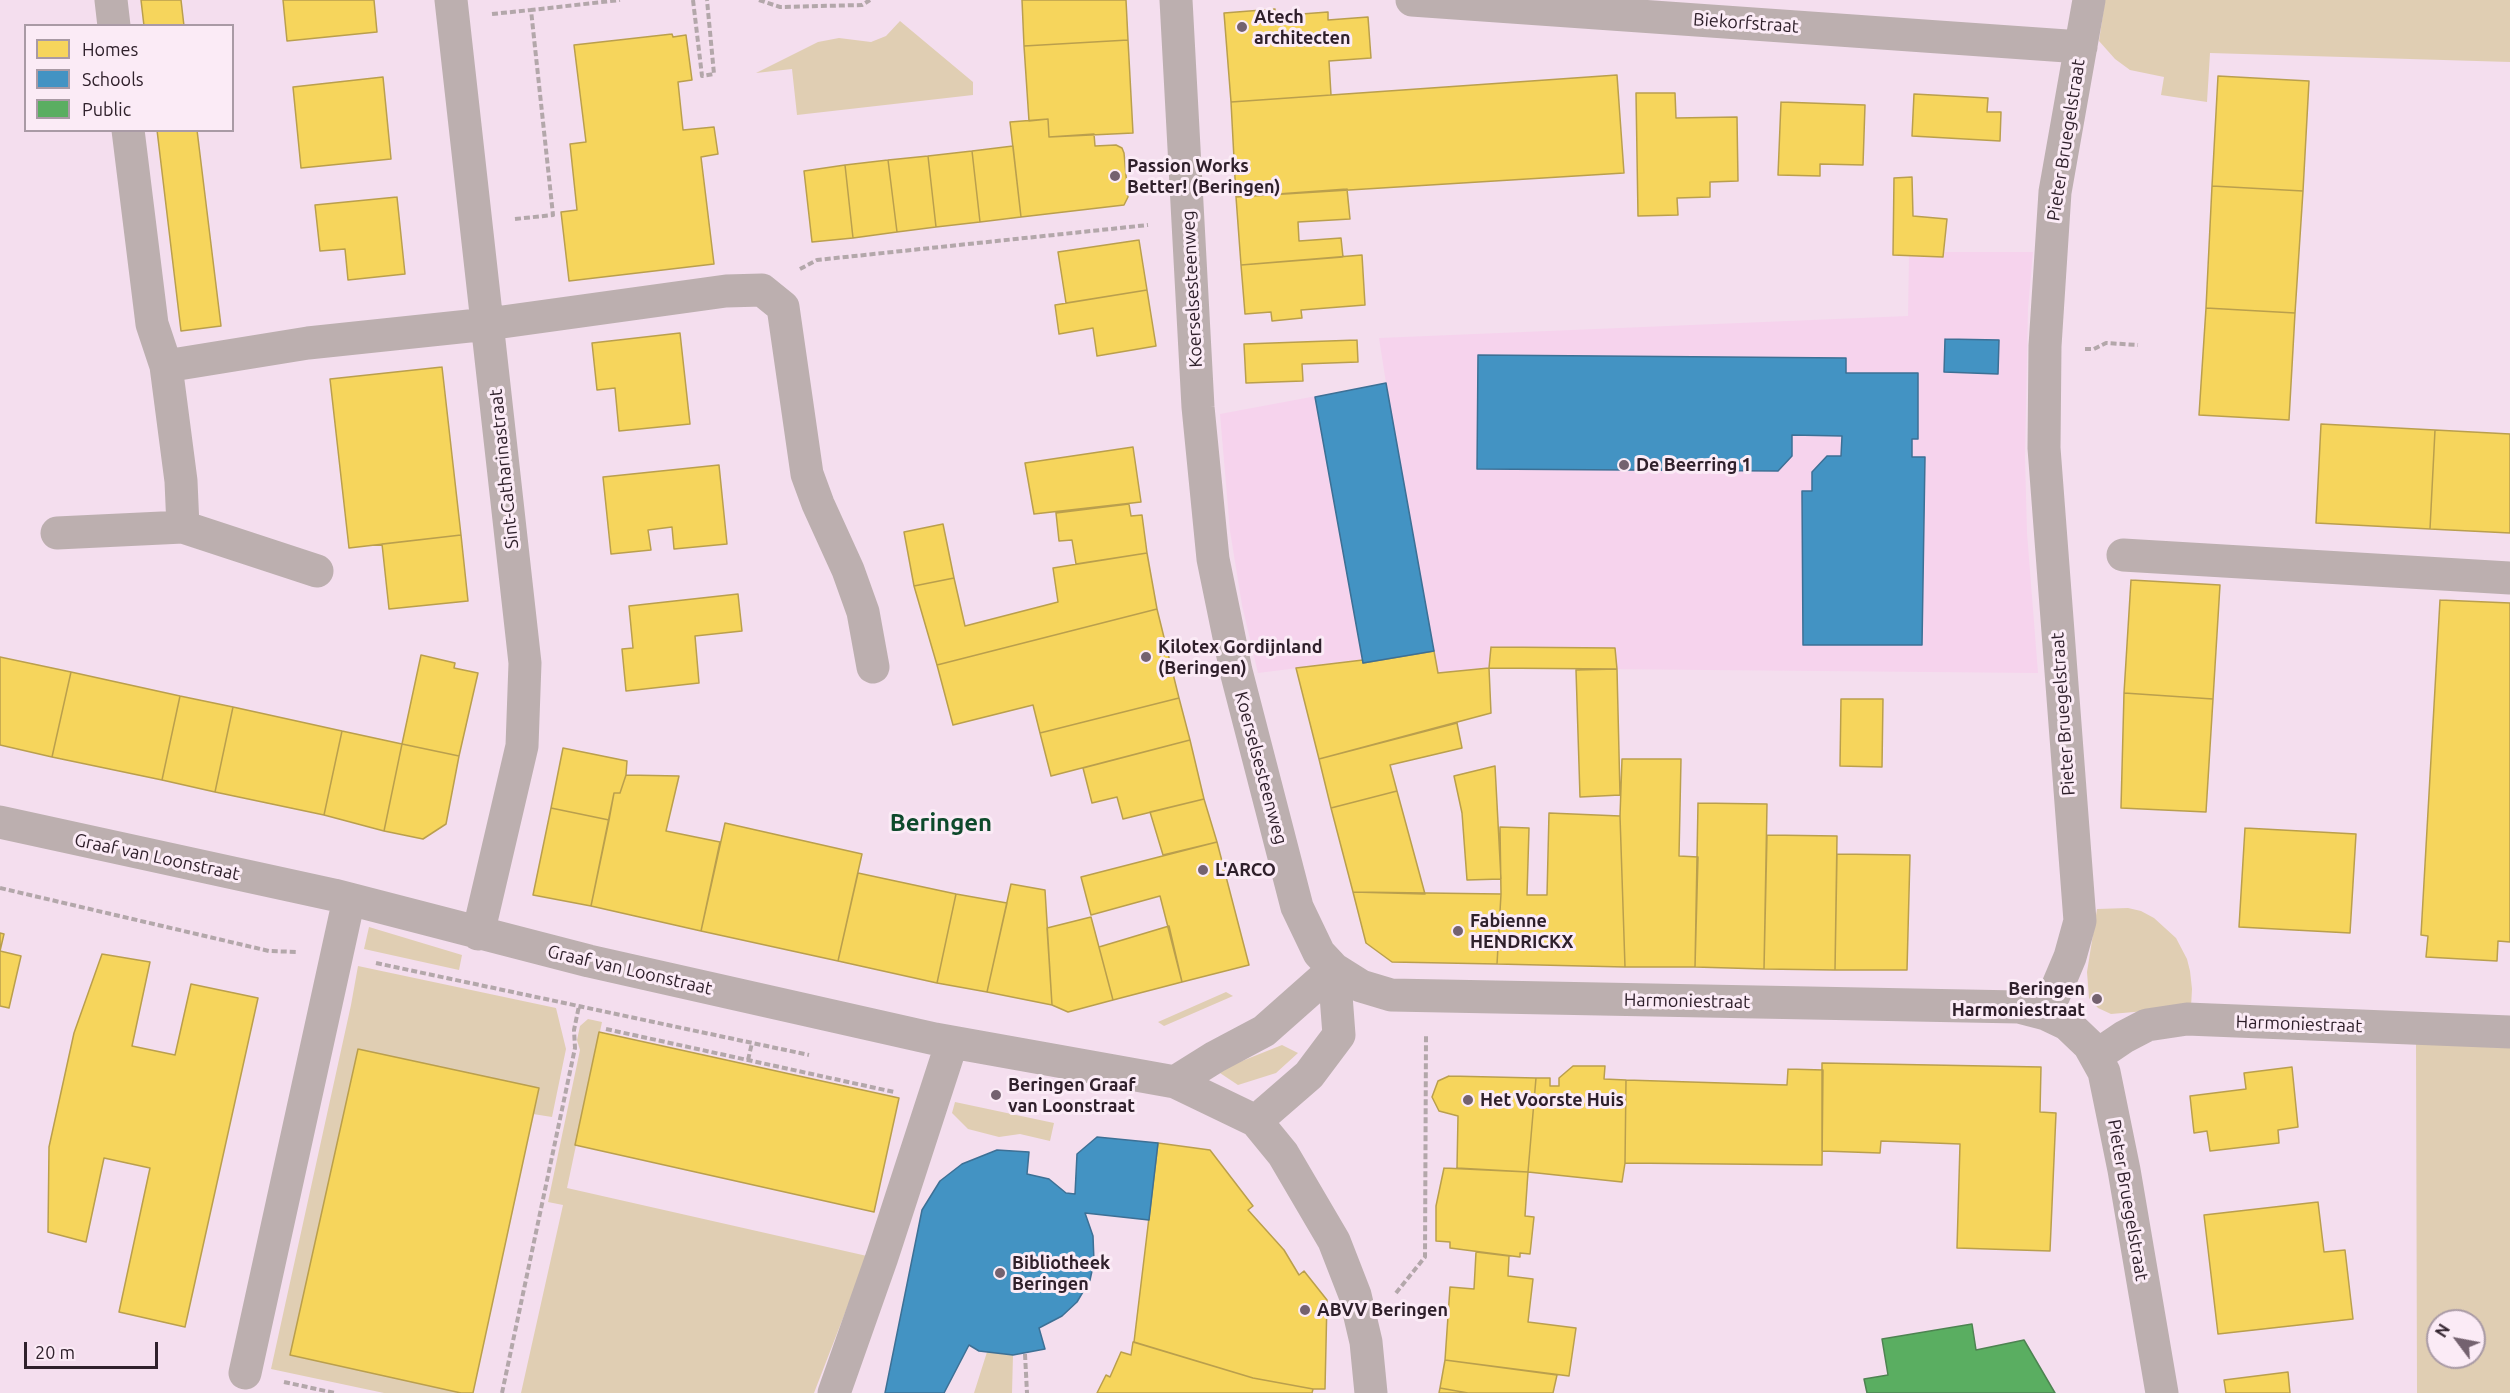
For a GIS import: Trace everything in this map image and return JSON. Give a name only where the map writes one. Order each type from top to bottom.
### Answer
[{"type":"street","points":[[111,0],[114,24]]},
{"type":"street","name":"Sint-Catharinastraat","points":[[451,0],[525,663],[522,746],[478,934]]},
{"type":"street","name":"Koerselsesteenweg","points":[[1176,0],[1198,407],[1213,559],[1236,671],[1297,907],[1319,953],[1334,969]]},
{"type":"street","name":"Biekorfstraat","points":[[1412,0],[2080,47]]},
{"type":"street","name":"Pieter Bruegelstraat","points":[[2089,0],[2055,192],[2045,346],[2044,448],[2079,921],[2070,957],[2046,1014],[2067,1024],[2078,1033],[2096,1056],[2104,1072],[2124,1170],[2162,1393]]},
{"type":"street","points":[[128,132],[152,324],[166,366],[181,481],[183,527]]},
{"type":"street","points":[[166,366],[308,343],[488,324],[726,291],[762,290],[783,307],[807,474],[848,570],[863,612],[873,667]]},
{"type":"street","points":[[57,532],[183,527],[318,571]]},
{"type":"street","points":[[2123,555],[2510,578]]},
{"type":"street","name":"Graaf van Loonstraat","points":[[0,822],[350,899],[478,934],[952,1042],[1175,1082],[1256,1121]]},
{"type":"street","points":[[245,1374],[350,899]]},
{"type":"street","points":[[1175,1082],[1215,1056],[1264,1031],[1334,969]]},
{"type":"street","points":[[1334,969],[1339,1035],[1309,1075],[1256,1121],[1283,1154],[1334,1241],[1354,1295],[1364,1333],[1371,1393]]},
{"type":"street","name":"Harmoniestraat","points":[[1334,969],[1361,986],[1391,995],[2008,1007],[2046,1014]]},
{"type":"street","name":"Harmoniestraat","points":[[2096,1056],[2147,1025],[2187,1019],[2510,1032]]},
{"type":"street","points":[[834,1393],[882,1257],[952,1042]]},
{"type":"path","points":[[500,13],[620,0]]},
{"type":"path","points":[[693,0],[702,76],[714,74],[707,0]]},
{"type":"path","points":[[759,0],[780,8],[862,5],[870,0]]},
{"type":"path","points":[[476,223],[553,215],[531,10]]},
{"type":"path","points":[[762,290],[817,260],[1099,228],[1188,222]]},
{"type":"path","points":[[2045,346],[2094,349],[2106,343],[2138,345]]},
{"type":"path","points":[[0,888],[269,951],[337,955],[810,1055]]},
{"type":"path","points":[[1364,1333],[1425,1257],[1424,1095],[1427,997]]},
{"type":"path","points":[[606,1029],[933,1101]]},
{"type":"path","points":[[502,1393],[575,1048],[574,1030]]},
{"type":"path","points":[[748,1059],[752,1042]]},
{"type":"path","points":[[1025,1354],[1027,1393]]},
{"type":"path","points":[[245,1374],[335,1393]]},
{"type":"shaded area","points":[[2105,0],[2510,0],[2510,62],[2210,53],[2207,102],[2161,95],[2164,77],[2130,70],[2115,59],[2099,41]]},
{"type":"shaded area","points":[[900,21],[973,82],[973,95],[797,115],[792,69],[756,73],[818,42],[839,38],[871,42],[886,36]]},
{"type":"shaded area","name":"De Beerring 1","points":[[1943,252],[2033,252],[2028,308],[2025,457],[2027,533],[2038,673],[1489,668],[1438,673],[1362,660],[1258,673],[1242,605],[1230,531],[1220,414],[1386,383],[1379,338],[1908,316],[1909,256],[1942,257]]},
{"type":"shaded area","points":[[2128,908],[2141,911],[2154,918],[2176,938],[2187,959],[2190,971],[2191,1007],[2111,1014],[2098,1008],[2089,998],[2087,972],[2097,909]]},
{"type":"shaded area","points":[[369,927],[462,955],[459,970],[364,949]]},
{"type":"shaded area","points":[[358,966],[556,1008],[566,1049],[552,1117],[533,1114],[539,1088],[358,1049],[290,1355],[461,1393],[384,1393],[271,1369]]},
{"type":"shaded area","points":[[1226,992],[1233,996],[1164,1026],[1158,1022]]},
{"type":"shaded area","points":[[588,1019],[602,1022],[567,1188],[867,1256],[814,1393],[521,1393],[563,1205],[548,1202],[580,1050],[577,1040],[580,1026]]},
{"type":"shaded area","points":[[2416,1043],[2510,1048],[2510,1393],[2417,1393]]},
{"type":"shaded area","points":[[1282,1045],[1298,1053],[1276,1073],[1238,1085],[1217,1071]]},
{"type":"shaded area","points":[[955,1102],[1054,1123],[1050,1141],[1020,1134],[999,1137],[968,1129],[952,1113]]},
{"type":"shaded area","points":[[987,1352],[1013,1355],[1012,1393],[974,1393]]},
{"type":"building: Homes","points":[[141,0],[181,0],[184,24],[144,24]]},
{"type":"building: Homes","points":[[283,0],[374,0],[377,32],[287,41]]},
{"type":"building: Homes","points":[[1022,0],[1126,0],[1128,40],[1024,46]]},
{"type":"building: Homes","points":[[1275,9],[1275,16],[1328,12],[1328,20],[1368,17],[1371,58],[1329,61],[1331,95],[1231,102],[1224,13]]},
{"type":"building: Homes","points":[[672,34],[673,37],[686,35],[692,80],[678,82],[683,130],[714,127],[718,154],[701,157],[714,264],[569,281],[561,212],[577,210],[570,144],[586,142],[574,45]]},
{"type":"building: Homes","points":[[1128,40],[1133,133],[1049,137],[1048,119],[1029,121],[1024,46]]},
{"type":"building: Homes","points":[[1617,75],[1624,173],[1236,197],[1231,102]]},
{"type":"building: Homes","points":[[2218,76],[2309,81],[2303,191],[2212,186]]},
{"type":"building: Homes","points":[[383,77],[391,159],[301,168],[293,87]]},
{"type":"building: Homes","points":[[1636,93],[1675,93],[1676,118],[1737,117],[1738,181],[1710,182],[1710,197],[1677,198],[1678,215],[1638,216]]},
{"type":"building: Homes","points":[[1914,94],[1988,98],[1987,112],[2001,112],[2000,141],[1912,136]]},
{"type":"building: Homes","points":[[1781,102],[1865,105],[1863,165],[1820,164],[1820,176],[1778,175]]},
{"type":"building: Homes","points":[[1048,119],[1049,137],[1094,134],[1095,146],[1116,145],[1122,148],[1128,197],[1124,205],[1021,217],[1010,122]]},
{"type":"building: Homes","points":[[157,132],[197,132],[221,326],[181,331]]},
{"type":"building: Homes","points":[[1013,146],[1021,217],[980,222],[972,151]]},
{"type":"building: Homes","points":[[972,151],[980,222],[936,227],[928,156]]},
{"type":"building: Homes","points":[[928,156],[936,227],[897,232],[888,160]]},
{"type":"building: Homes","points":[[888,160],[897,232],[853,238],[845,165]]},
{"type":"building: Homes","points":[[845,165],[853,238],[812,242],[804,171]]},
{"type":"building: Homes","points":[[1912,177],[1913,216],[1947,219],[1943,257],[1893,255],[1894,178]]},
{"type":"building: Homes","points":[[2212,186],[2303,191],[2295,313],[2206,308]]},
{"type":"building: Homes","points":[[1347,189],[1350,219],[1298,222],[1299,241],[1341,238],[1343,257],[1241,265],[1236,197]]},
{"type":"building: Homes","points":[[397,197],[405,274],[348,280],[345,249],[320,251],[315,205]]},
{"type":"building: Homes","points":[[1139,240],[1147,290],[1066,303],[1058,252]]},
{"type":"building: Homes","points":[[1362,255],[1365,305],[1301,310],[1302,318],[1272,321],[1271,312],[1245,314],[1241,265]]},
{"type":"building: Homes","points":[[1147,290],[1156,346],[1097,356],[1093,328],[1059,334],[1055,305]]},
{"type":"building: Homes","points":[[2206,308],[2295,313],[2289,420],[2199,415]]},
{"type":"building: Homes","points":[[680,333],[690,424],[619,431],[615,388],[597,390],[592,343]]},
{"type":"building: Homes","points":[[1357,340],[1358,362],[1302,364],[1303,381],[1246,383],[1244,344]]},
{"type":"building: Homes","points":[[442,367],[461,535],[349,548],[330,379]]},
{"type":"building: Homes","points":[[2321,424],[2435,430],[2430,529],[2316,523]]},
{"type":"building: Homes","points":[[2435,430],[2510,434],[2510,533],[2430,529]]},
{"type":"building: Homes","points":[[1133,447],[1141,502],[1034,514],[1025,463]]},
{"type":"building: Homes","points":[[719,465],[727,544],[674,549],[672,527],[648,530],[651,550],[611,554],[603,477]]},
{"type":"building: Homes","points":[[1129,504],[1131,516],[1142,515],[1147,553],[1076,564],[1072,540],[1059,541],[1056,513]]},
{"type":"building: Homes","points":[[943,524],[954,578],[914,586],[904,532]]},
{"type":"building: Homes","points":[[461,535],[468,601],[389,609],[382,544]]},
{"type":"building: Homes","points":[[1147,553],[1157,609],[937,665],[914,586],[954,578],[965,626],[1058,602],[1053,568]]},
{"type":"building: Homes","points":[[2131,580],[2220,585],[2213,699],[2124,693]]},
{"type":"building: Homes","points":[[738,594],[742,631],[695,636],[699,683],[626,691],[622,649],[633,648],[629,606]]},
{"type":"building: Homes","points":[[2440,600],[2510,603],[2510,942],[2498,941],[2497,961],[2426,957],[2428,936],[2421,935]]},
{"type":"building: Homes","points":[[1157,609],[1179,698],[1040,733],[1033,705],[953,725],[937,665]]},
{"type":"building: Homes","points":[[1491,647],[1615,648],[1617,669],[1489,668]]},
{"type":"building: Homes","points":[[1434,651],[1438,673],[1489,668],[1491,713],[1319,759],[1296,668],[1363,660],[1363,663]]},
{"type":"building: Homes","points":[[421,655],[455,663],[454,668],[478,673],[459,756],[402,744]]},
{"type":"building: Homes","points":[[0,657],[71,672],[52,757],[0,745]]},
{"type":"building: Homes","points":[[1617,669],[1620,795],[1580,797],[1576,670]]},
{"type":"building: Homes","points":[[71,672],[180,696],[162,780],[52,757]]},
{"type":"building: Homes","points":[[2124,693],[2213,699],[2206,812],[2121,808]]},
{"type":"building: Homes","points":[[180,696],[233,707],[215,792],[162,780]]},
{"type":"building: Homes","points":[[1179,698],[1190,740],[1051,776],[1040,733]]},
{"type":"building: Homes","points":[[1841,699],[1883,699],[1882,767],[1840,766]]},
{"type":"building: Homes","points":[[233,707],[342,731],[324,815],[215,792]]},
{"type":"building: Homes","points":[[1457,723],[1462,748],[1390,765],[1397,791],[1331,808],[1319,759]]},
{"type":"building: Homes","points":[[342,731],[402,744],[384,831],[324,815]]},
{"type":"building: Homes","points":[[1190,740],[1204,799],[1123,819],[1117,797],[1092,803],[1083,768]]},
{"type":"building: Homes","points":[[402,744],[459,756],[446,824],[423,839],[384,831]]},
{"type":"building: Homes","points":[[563,748],[627,761],[626,775],[620,793],[614,793],[609,820],[551,808]]},
{"type":"building: Homes","points":[[1622,759],[1681,759],[1679,856],[1698,857],[1695,967],[1625,967],[1620,816]]},
{"type":"building: Homes","points":[[1495,766],[1501,879],[1467,880],[1462,813],[1454,776]]},
{"type":"building: Homes","points":[[626,775],[679,776],[666,831],[720,842],[701,931],[591,906],[614,793],[620,793]]},
{"type":"building: Homes","points":[[1397,791],[1425,894],[1353,892],[1331,808]]},
{"type":"building: Homes","points":[[1204,799],[1217,842],[1163,855],[1150,812]]},
{"type":"building: Homes","points":[[1698,803],[1767,804],[1764,969],[1695,967]]},
{"type":"building: Homes","points":[[551,808],[609,820],[591,906],[533,895]]},
{"type":"building: Homes","points":[[1549,813],[1620,816],[1625,967],[1497,964],[1501,894],[1500,827],[1529,828],[1527,895],[1547,895]]},
{"type":"building: Homes","points":[[725,823],[862,854],[838,961],[701,931]]},
{"type":"building: Homes","points":[[2245,828],[2356,834],[2350,933],[2239,927]]},
{"type":"building: Homes","points":[[1767,835],[1837,836],[1835,970],[1764,969]]},
{"type":"building: Homes","points":[[1217,842],[1249,965],[1182,982],[1160,896],[1091,915],[1081,877]]},
{"type":"building: Homes","points":[[1837,854],[1910,855],[1907,970],[1835,970]]},
{"type":"building: Homes","points":[[858,873],[956,894],[937,983],[838,961]]},
{"type":"building: Homes","points":[[1011,884],[1045,890],[1052,1005],[987,992]]},
{"type":"building: Homes","points":[[1353,892],[1501,894],[1497,964],[1392,962],[1366,943]]},
{"type":"building: Homes","points":[[956,894],[1007,903],[987,992],[937,983]]},
{"type":"building: Homes","points":[[1091,917],[1113,1000],[1068,1012],[1052,1005],[1047,928]]},
{"type":"building: Homes","points":[[1169,926],[1182,982],[1113,1000],[1099,947]]},
{"type":"building: Homes","points":[[0,933],[4,934],[0,951]]},
{"type":"building: Homes","points":[[0,951],[21,956],[9,1008],[0,1006]]},
{"type":"building: Homes","points":[[102,954],[150,962],[132,1046],[175,1055],[191,984],[258,998],[185,1327],[119,1312],[150,1168],[104,1158],[86,1242],[48,1232],[49,1147],[74,1033]]},
{"type":"building: Homes","points":[[599,1032],[899,1098],[874,1212],[575,1145]]},
{"type":"building: Homes","points":[[358,1049],[539,1088],[473,1393],[461,1393],[290,1355]]},
{"type":"building: Homes","points":[[1822,1063],[2041,1067],[2040,1112],[2056,1113],[2050,1251],[1957,1248],[1960,1144],[1881,1141],[1880,1153],[1822,1151]]},
{"type":"building: Homes","points":[[1573,1066],[1605,1066],[1604,1079],[1626,1080],[1625,1163],[1622,1182],[1528,1172],[1536,1078],[1550,1078],[1550,1086],[1559,1086],[1559,1078]]},
{"type":"building: Homes","points":[[2292,1067],[2298,1127],[2278,1130],[2279,1143],[2210,1151],[2207,1131],[2194,1133],[2190,1096],[2246,1089],[2244,1073]]},
{"type":"building: Homes","points":[[1788,1069],[1823,1070],[1822,1165],[1625,1163],[1626,1080],[1787,1085]]},
{"type":"building: Homes","points":[[1449,1076],[1536,1078],[1528,1172],[1457,1168],[1458,1116],[1439,1111],[1432,1097],[1438,1081]]},
{"type":"building: Homes","points":[[1158,1143],[1210,1150],[1253,1206],[1248,1210],[1284,1250],[1299,1275],[1304,1271],[1327,1300],[1325,1389],[1313,1389],[1253,1378],[1134,1342]]},
{"type":"building: Homes","points":[[1444,1168],[1528,1172],[1525,1216],[1534,1217],[1530,1254],[1520,1253],[1520,1257],[1450,1248],[1450,1242],[1436,1241],[1436,1206]]},
{"type":"building: Homes","points":[[2318,1202],[2324,1252],[2345,1250],[2353,1319],[2218,1334],[2204,1215]]},
{"type":"building: Homes","points":[[1476,1252],[1509,1256],[1508,1276],[1533,1279],[1528,1322],[1576,1328],[1569,1376],[1445,1360],[1450,1287],[1474,1289]]},
{"type":"building: Homes","points":[[1133,1342],[1253,1378],[1313,1389],[1312,1393],[1097,1393],[1106,1375],[1110,1377],[1121,1352],[1131,1355]]},
{"type":"building: Homes","points":[[1445,1360],[1557,1375],[1553,1393],[1468,1393],[1440,1388]]},
{"type":"building: Homes","points":[[2288,1372],[2290,1393],[2226,1393],[2224,1380]]},
{"type":"building: Homes","points":[[1440,1388],[1468,1393],[1439,1393]]},
{"type":"building: Schools","points":[[1945,339],[1999,340],[1998,374],[1944,372]]},
{"type":"building: Schools","points":[[1478,355],[1846,358],[1846,373],[1918,373],[1918,439],[1912,439],[1912,457],[1925,457],[1922,645],[1803,645],[1802,491],[1812,491],[1812,472],[1827,456],[1841,456],[1842,436],[1792,435],[1792,456],[1778,471],[1477,469]]},
{"type":"building: Schools","points":[[1386,383],[1434,651],[1363,663],[1315,397]]},
{"type":"building: Schools","name":"Bibliotheek Beringen","points":[[1097,1137],[1158,1143],[1149,1220],[1085,1213],[1093,1236],[1094,1262],[1090,1280],[1077,1302],[1062,1316],[1039,1328],[1045,1349],[1013,1355],[979,1351],[969,1345],[944,1393],[885,1393],[922,1210],[940,1181],[962,1164],[997,1150],[1029,1152],[1027,1174],[1049,1179],[1066,1193],[1075,1194],[1077,1154]]},
{"type":"building: Public","points":[[1972,1324],[1976,1350],[2024,1340],[2055,1393],[1867,1393],[1864,1379],[1888,1375],[1882,1339]]},
{"type":"place","name":"Atech architecten","points":[[1242,27]]},
{"type":"place","name":"Passion Works Better! (Beringen)","points":[[1115,176]]},
{"type":"place","name":"De Beerring 1","points":[[1624,465]]},
{"type":"place","name":"Kilotex Gordijnland (Beringen)","points":[[1146,657]]},
{"type":"place","name":"L'ARCO","points":[[1203,870]]},
{"type":"place","name":"Fabienne HENDRICKX","points":[[1458,931]]},
{"type":"place","name":"Beringen Harmoniestraat","points":[[2097,999]]},
{"type":"place","name":"Beringen Graaf van Loonstraat","points":[[996,1095]]},
{"type":"place","name":"Het Voorste Huis","points":[[1468,1100]]},
{"type":"place","name":"Bibliotheek Beringen","points":[[1000,1273]]},
{"type":"place","name":"ABVV Beringen","points":[[1305,1310]]},
{"type":"district","name":"Beringen","points":[[941,823]]}]
